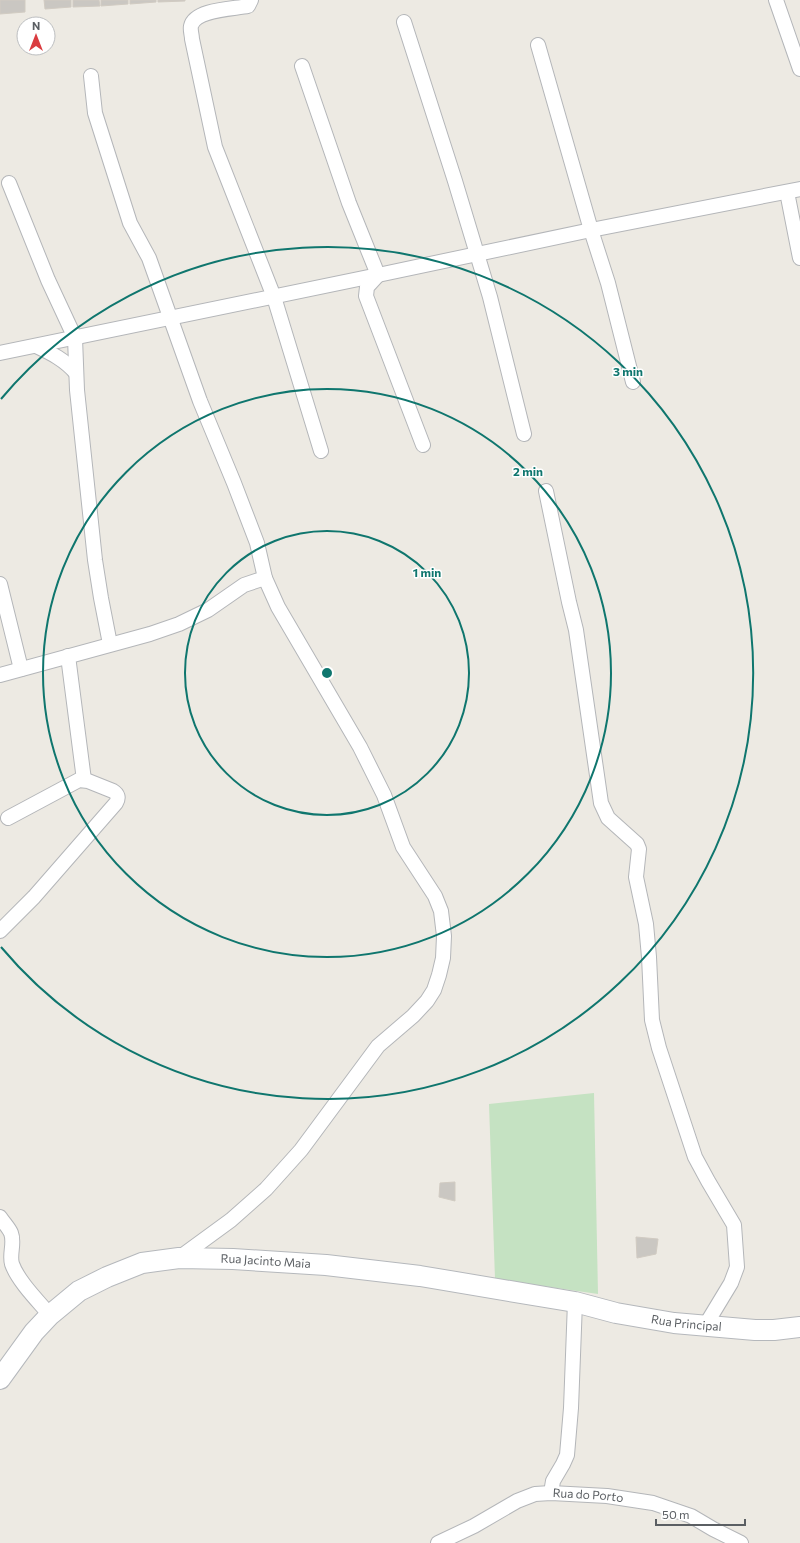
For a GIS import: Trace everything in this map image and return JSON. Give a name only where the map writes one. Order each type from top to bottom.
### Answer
[{"type":"street","points":[[251,0],[248,6],[206,13],[196,18],[191,26],[192,39],[215,147],[274,296],[321,451]]},
{"type":"street","points":[[776,0],[800,69]]},
{"type":"street","points":[[404,22],[490,296],[524,434]]},
{"type":"street","points":[[538,45],[591,230],[608,283],[633,382]]},
{"type":"street","points":[[302,66],[349,203],[378,275]]},
{"type":"street","points":[[91,76],[96,113],[130,223],[149,258],[200,401],[257,543],[265,578],[278,607],[360,747],[384,795],[403,847],[435,896],[441,911],[444,936],[443,958],[434,990],[427,1001],[413,1016],[378,1046],[301,1150],[266,1189],[231,1220],[179,1258]]},
{"type":"street","points":[[9,183],[48,280],[75,338],[76,373],[96,560],[101,598],[110,644]]},
{"type":"street","points":[[0,353],[378,275],[476,253],[794,191],[800,258]]},
{"type":"street","points":[[378,275],[367,287],[366,296],[424,445]]},
{"type":"street","points":[[36,346],[68,365],[76,373]]},
{"type":"street","points":[[546,491],[576,630],[601,803],[608,818],[637,844],[639,849],[636,877],[646,924],[652,1020],[659,1048],[695,1157],[734,1224],[737,1267],[731,1283],[705,1326]]},
{"type":"street","points":[[0,674],[150,634],[180,624],[208,610],[244,585],[265,578]]},
{"type":"street","points":[[0,584],[21,669]]},
{"type":"street","points":[[68,656],[84,780]]},
{"type":"street","points":[[0,931],[34,897],[116,804],[118,800],[117,793],[84,780],[74,782],[8,818]]},
{"type":"street","points":[[0,1217],[11,1233],[12,1265],[20,1279],[50,1315]]},
{"type":"street","name":"Rua Jacinto Maia","points":[[0,1379],[34,1332],[50,1315],[80,1291],[107,1277],[142,1263],[159,1260],[179,1258],[233,1259],[305,1264],[420,1276],[575,1302]]},
{"type":"street","points":[[550,1493],[553,1481],[567,1455],[571,1408],[575,1302]]},
{"type":"street","name":"Rua Principal","points":[[575,1302],[616,1313],[651,1320],[755,1330],[774,1330],[800,1327]]},
{"type":"street","name":"Rua do Porto","points":[[438,1543],[467,1529],[517,1501],[535,1494],[550,1493],[607,1496],[653,1503],[691,1516],[741,1543]]},
{"type":"green space","points":[[594,1093],[598,1294],[495,1279],[489,1104]]},
{"type":"building","points":[[0,0],[25,0],[25,12],[0,14]]},
{"type":"building","points":[[44,0],[71,0],[71,7],[45,9]]},
{"type":"building","points":[[73,0],[99,0],[100,6],[73,7]]},
{"type":"building","points":[[101,0],[128,0],[128,4],[101,6]]},
{"type":"building","points":[[130,0],[156,0],[156,2],[130,4]]},
{"type":"building","points":[[158,0],[185,0],[185,1],[158,2]]},
{"type":"building","points":[[455,1182],[455,1201],[439,1197],[440,1183]]},
{"type":"building","points":[[636,1237],[658,1239],[656,1254],[637,1258]]}]
